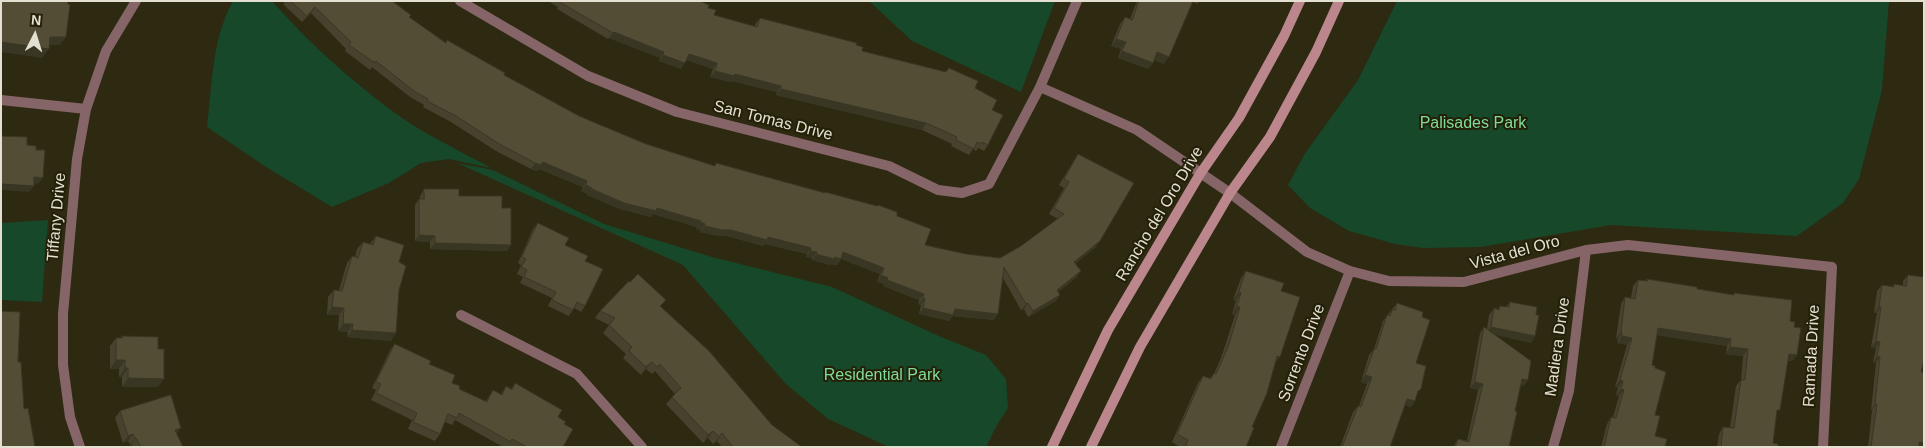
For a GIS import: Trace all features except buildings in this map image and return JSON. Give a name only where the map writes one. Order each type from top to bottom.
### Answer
[{"type":"main road","name":"Rancho del Oro Drive","points":[[1052,447],[1108,330],[1200,174],[1239,118],[1284,36],[1300,1]]},
{"type":"main road","points":[[1091,447],[1140,347],[1230,193],[1270,137],[1316,52],[1340,1]]},
{"type":"street","name":"Tiffany Drive","points":[[80,447],[70,417],[64,374],[63,314],[77,159],[86,109],[106,51],[136,1]]},
{"type":"street","name":"San Tomas Drive","points":[[460,1],[588,76],[677,112],[889,166],[938,190],[962,193],[989,184],[1040,87],[1077,1]]},
{"type":"street","name":"Vista del Oro","points":[[1040,87],[1137,130],[1230,193],[1307,252],[1350,271],[1390,281],[1464,282],[1586,250],[1628,246],[1832,267]]},
{"type":"street","points":[[1,100],[86,109]]},
{"type":"street","name":"Madiera Drive","points":[[1553,447],[1569,392],[1586,250]]},
{"type":"street","name":"Ramada Drive","points":[[1823,447],[1832,267]]},
{"type":"street","name":"Sorrento Drive","points":[[1282,447],[1350,271]]},
{"type":"street","points":[[461,315],[577,374],[642,447]]},
{"type":"green space","points":[[233,1],[272,1],[328,58],[391,110],[427,133],[491,168],[449,159],[421,163],[389,183],[332,207],[266,167],[207,127],[217,46],[226,15]]},
{"type":"green space","points":[[869,1],[1055,1],[1021,92],[912,41]]},
{"type":"green space","name":"Palisades Park","points":[[1397,1],[1889,1],[1882,90],[1859,179],[1843,203],[1797,236],[1611,225],[1481,247],[1423,248],[1395,244],[1349,231],[1310,208],[1288,185],[1304,155],[1358,80]]},
{"type":"green space","name":"Residential Park","points":[[457,163],[493,170],[604,224],[712,257],[832,287],[939,336],[986,355],[1006,379],[1008,408],[986,447],[889,447],[828,419],[786,384],[683,265]]},
{"type":"green space","points":[[48,220],[42,302],[1,300],[1,223]]}]
